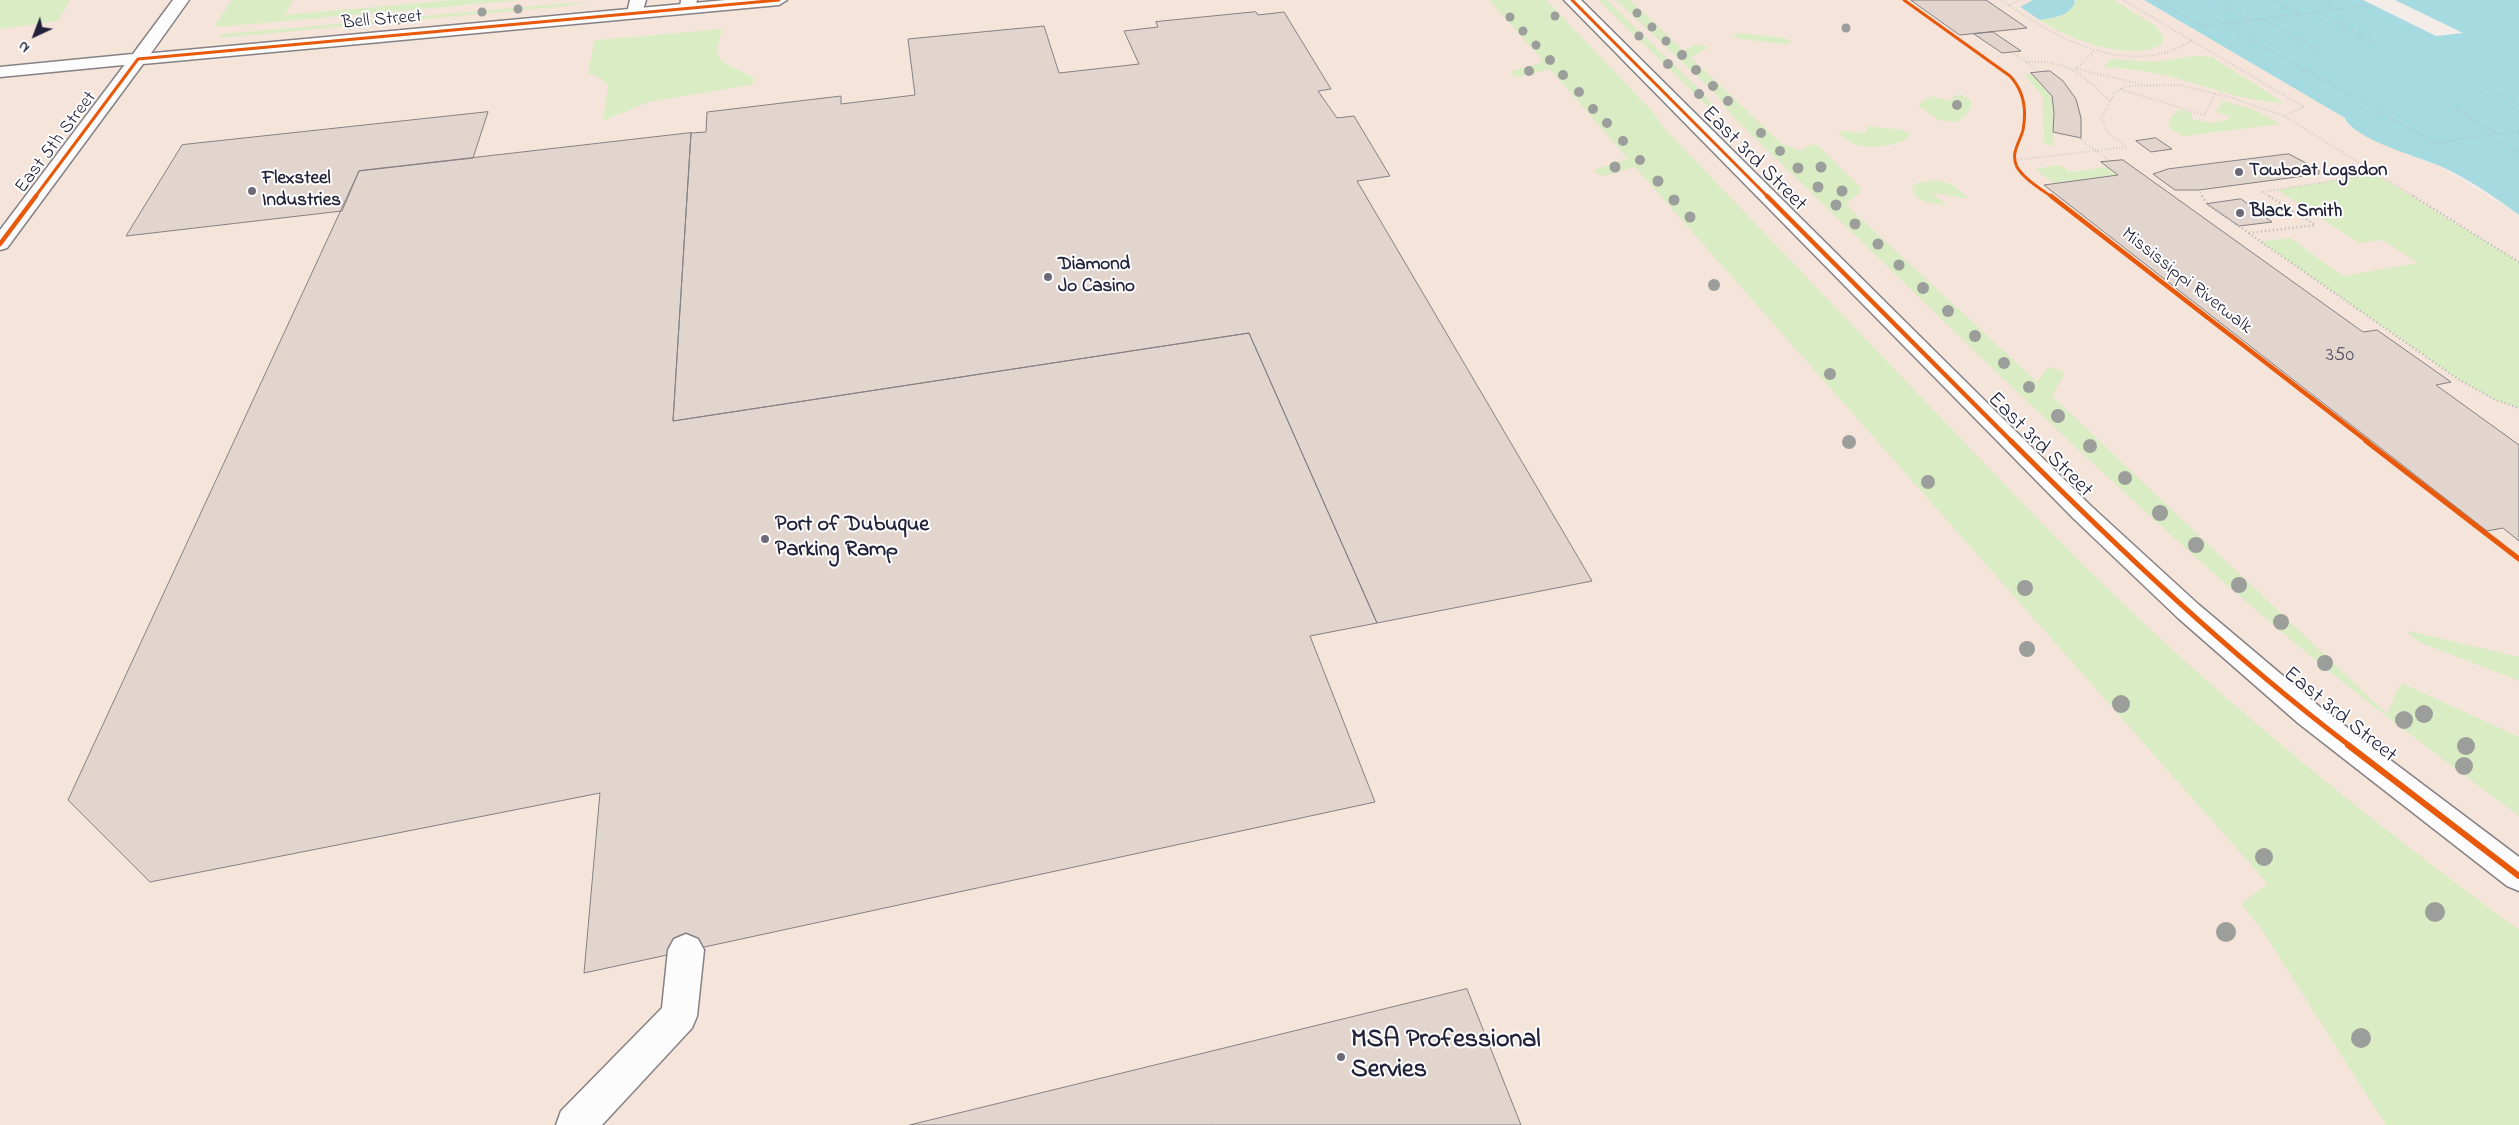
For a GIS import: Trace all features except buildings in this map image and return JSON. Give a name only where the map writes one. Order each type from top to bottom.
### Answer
[{"type":"street","name":"East 5th Street","points":[[0,244],[181,0]]},
{"type":"street","name":"Bell Street","points":[[0,72],[636,7],[779,0]]},
{"type":"street","name":"East 3rd Street","points":[[1572,0],[2082,512],[2188,611],[2309,715],[2519,876]]},
{"type":"street","points":[[576,1125],[679,1016],[686,950]]},
{"type":"path","points":[[2001,0],[2040,27],[2095,50],[2124,55],[2167,54],[2184,47],[2192,40]]},
{"type":"path","points":[[2009,5],[2020,0]]},
{"type":"path","points":[[2123,0],[2304,107],[2284,116]]},
{"type":"path","points":[[2156,0],[2201,26],[2373,5]]},
{"type":"path","points":[[2215,0],[2249,20]]},
{"type":"path","points":[[2273,0],[2306,18]]},
{"type":"path","points":[[2323,0],[2341,9]]},
{"type":"path","points":[[2318,12],[2374,43]]},
{"type":"path","points":[[2262,19],[2318,50]]},
{"type":"path","points":[[2223,24],[2435,143],[2519,130]]},
{"type":"path","points":[[2076,69],[2095,50]]},
{"type":"path","points":[[2012,52],[2040,72]]},
{"type":"path","points":[[2026,62],[2046,60],[2147,86]]},
{"type":"path","points":[[2076,69],[2111,103]]},
{"type":"path","points":[[2015,160],[2127,147],[2109,134],[2101,118],[2111,103],[2115,92],[2126,86],[2179,85],[2215,94],[2284,116],[2519,262]]},
{"type":"path","points":[[2484,87],[2519,105]]},
{"type":"path","points":[[2120,89],[2204,115],[2215,94]]},
{"type":"path","points":[[2438,98],[2498,134]]},
{"type":"path","points":[[2485,136],[2519,153]]},
{"type":"path","points":[[2078,137],[2110,161]]},
{"type":"path","points":[[2015,151],[2015,160],[2018,168]]},
{"type":"path","points":[[2249,233],[2315,224],[2263,192],[2375,174]]},
{"type":"path","points":[[2198,190],[2207,204],[2462,381],[2496,400],[2519,408]]},
{"type":"shaded area","points":[[0,0],[2143,0],[2345,118],[2346,122],[2408,155],[2441,167],[2519,215],[2519,1125],[0,1125]]},
{"type":"green space","points":[[0,0],[70,0],[58,21],[0,29]]},
{"type":"green space","points":[[232,0],[293,0],[285,15],[452,0],[523,0],[217,27],[215,25]]},
{"type":"green space","points":[[1489,0],[1546,0],[1652,111],[1664,128],[1999,478],[2132,612],[2178,655],[2320,777],[2519,930],[2519,1125],[2386,1125],[2260,927],[2241,904],[2268,884],[1635,167],[1604,176],[1595,173],[1596,169],[1628,159],[1550,69],[1520,77],[1512,75],[1512,71],[1544,62]]},
{"type":"green space","points":[[1598,0],[1607,0],[1705,95],[1721,119]]},
{"type":"green space","points":[[1616,0],[1630,0],[1684,51],[1696,44],[1708,47],[1691,58],[1782,144],[1800,151],[1812,144],[1819,146],[1861,188],[1860,192],[1846,205],[2037,382],[2048,367],[2062,371],[2064,375],[2052,396],[2387,714],[2400,685],[2404,684],[2519,737],[2519,816],[2396,724],[2306,653],[2138,505],[1935,313],[1734,118],[1715,93]]},
{"type":"green space","points":[[2074,0],[2114,0],[2156,26],[2163,37],[2162,45],[2133,51],[2116,50],[2067,35],[2040,20],[2060,17],[2075,2]]},
{"type":"green space","points":[[591,1],[565,6],[219,38],[223,34]]},
{"type":"green space","points":[[722,29],[717,50],[719,57],[722,61],[753,78],[753,83],[648,102],[603,121],[608,85],[602,79],[588,73],[594,42],[597,40]]},
{"type":"green space","points":[[1740,33],[1785,38],[1792,42],[1785,44],[1740,39],[1732,34]]},
{"type":"green space","points":[[2194,56],[2212,57],[2284,103],[2241,97],[2155,73],[2104,67],[2111,59],[2156,62]]},
{"type":"green space","points":[[2031,73],[2041,83],[2051,99],[2054,115],[2054,147],[2044,143],[2043,97],[2025,75]]},
{"type":"green space","points":[[1956,95],[1962,95],[1971,100],[1971,104],[1967,114],[1955,122],[1938,120],[1918,105],[1931,96],[1948,101]]},
{"type":"green space","points":[[2223,101],[2252,109],[2280,124],[2184,136],[2171,130],[2169,121],[2179,109],[2191,113],[2192,119],[2209,123],[2227,120],[2230,116],[2216,112]]},
{"type":"green space","points":[[1867,126],[1902,130],[1910,134],[1900,142],[1893,144],[1860,146],[1845,138],[1838,131],[1866,133]]},
{"type":"green space","points":[[2060,165],[2069,172],[2107,167],[2118,175],[2053,183],[2035,169]]},
{"type":"green space","points":[[2375,174],[2519,262],[2519,408],[2496,400],[2461,381],[2260,241],[2290,238],[2343,276],[2418,263],[2383,240],[2359,243],[2277,190]]},
{"type":"green space","points":[[1937,180],[1953,185],[1969,199],[1932,193],[1946,205],[1925,202],[1914,193],[1912,188],[1917,183]]},
{"type":"green space","points":[[2409,631],[2519,657],[2519,681],[2419,642],[2408,633]]},
{"type":"water","points":[[2033,0],[2074,0],[2075,2],[2069,11],[2056,17],[2040,20],[2020,7]]},
{"type":"water","points":[[2144,0],[2519,0],[2519,215],[2481,188],[2460,176],[2360,133],[2345,118]]},
{"type":"pier","points":[[2363,0],[2395,0],[2463,33],[2436,36]]},
{"type":"cycle path","points":[[0,244],[138,59],[779,0]]},
{"type":"cycle path","points":[[1572,0],[2082,512],[2188,611],[2309,715],[2519,876]]},
{"type":"cycle path","name":"Mississippi Riverwalk","points":[[1904,0],[2010,76],[2019,86],[2024,97],[2023,129],[2015,151],[2015,160],[2018,168],[2030,180],[2519,559]]},
{"type":"place","name":"Towboat Logsdon","points":[[2239,172]]},
{"type":"place","name":"Flexsteel Industries","points":[[252,191]]},
{"type":"place","name":"Black Smith","points":[[2240,213]]},
{"type":"place","name":"Diamond Jo Casino","points":[[1048,277]]},
{"type":"place","name":"Port of Dubuque Parking Ramp","points":[[765,539]]},
{"type":"place","name":"MSA Professional Servies","points":[[1341,1057]]}]
